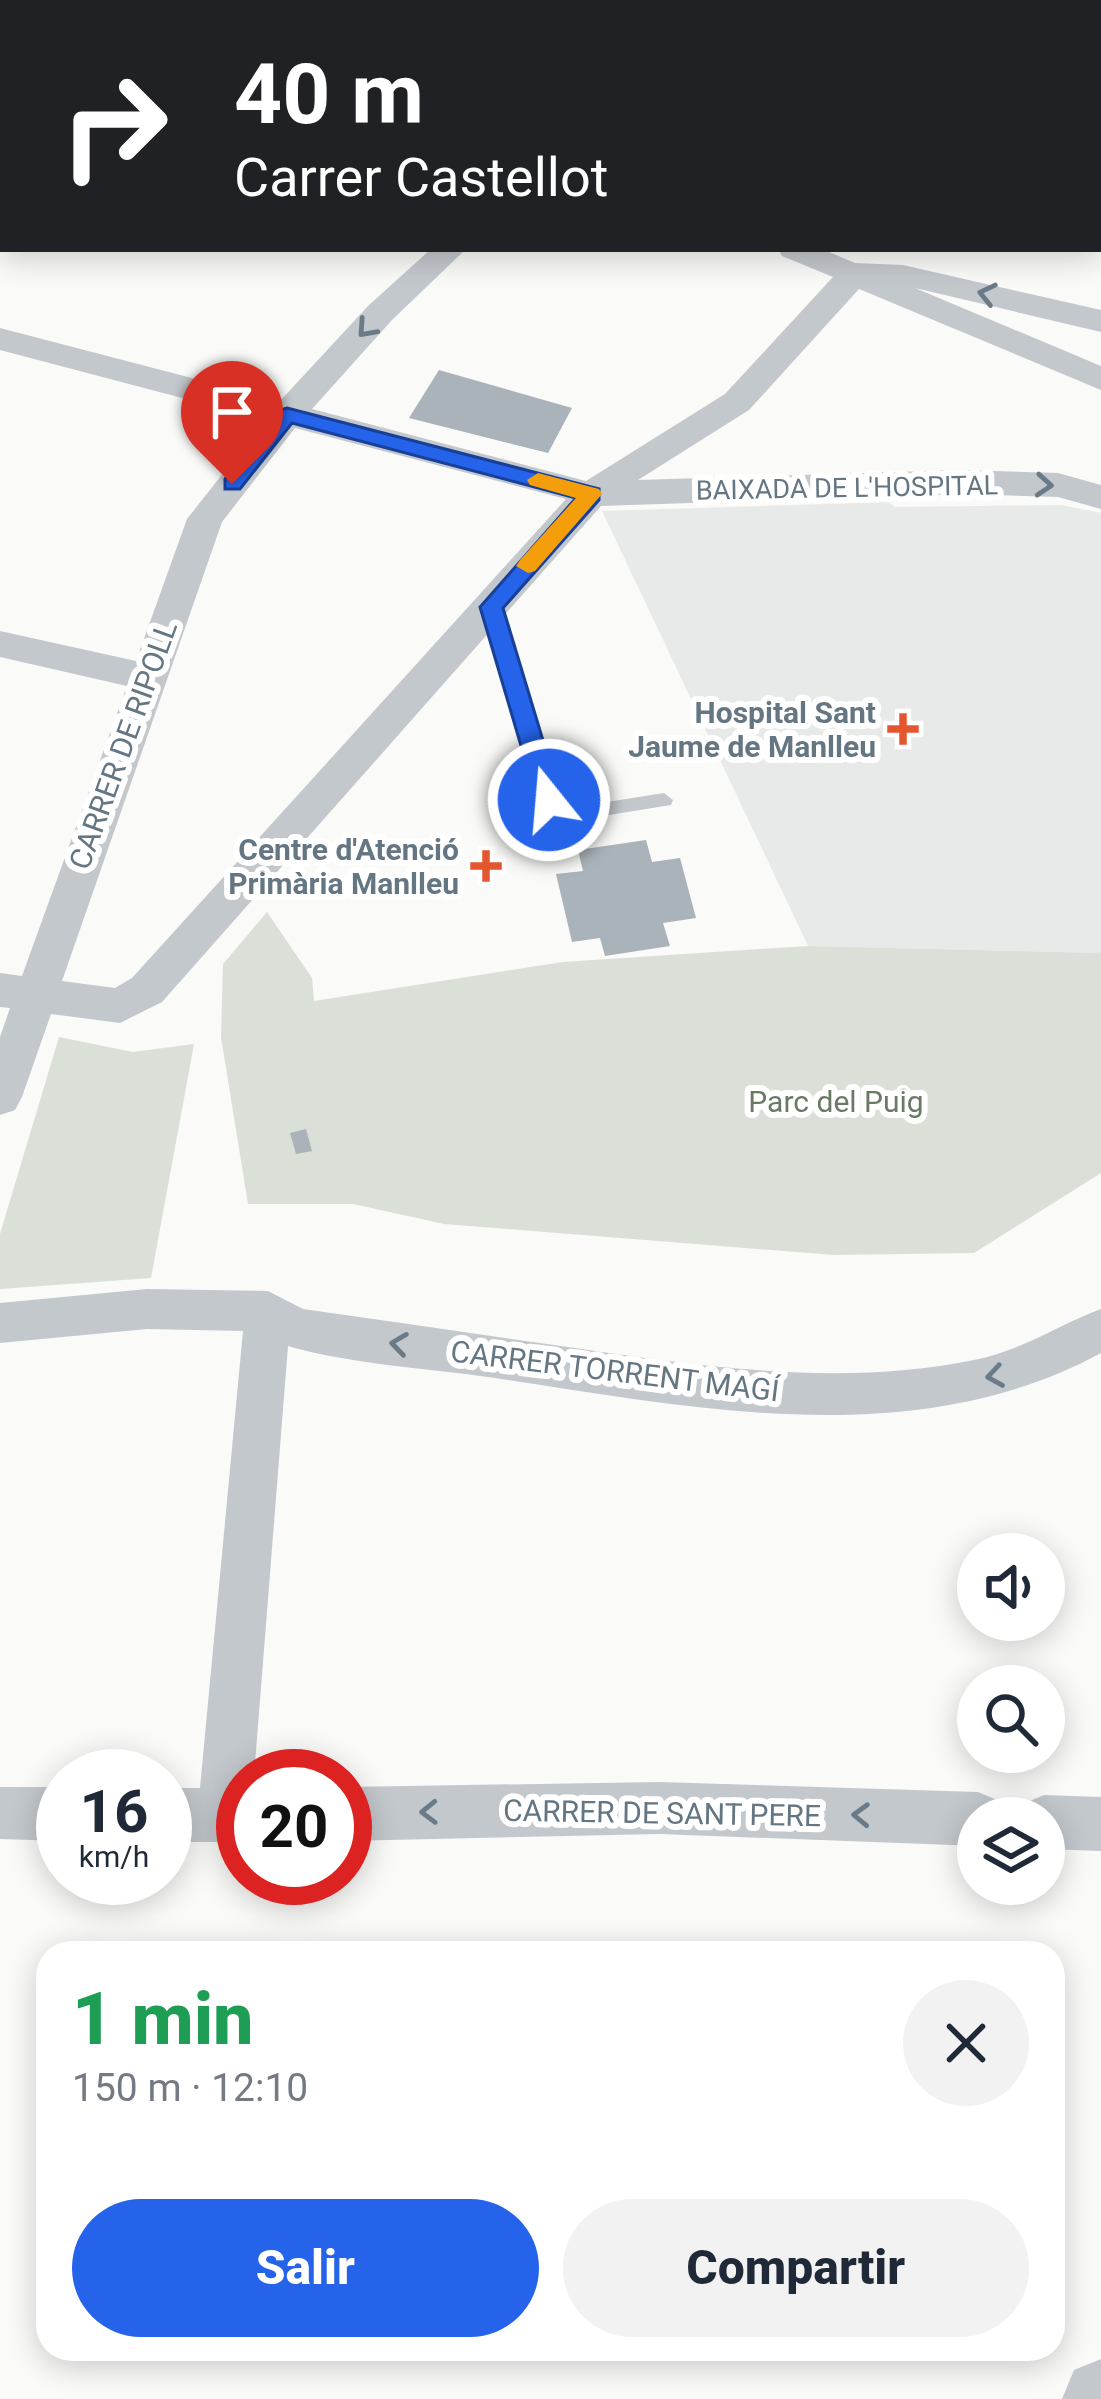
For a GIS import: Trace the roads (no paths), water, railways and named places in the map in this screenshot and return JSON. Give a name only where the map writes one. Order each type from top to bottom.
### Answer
[{"type":"street","name":"CARRER DE RIPOLL","points":[[0,1096],[16,993],[147,677],[205,519],[287,415],[380,313],[447,252]]},
{"type":"street","points":[[802,252],[1101,379]]},
{"type":"street","points":[[16,993],[120,1006],[147,990],[591,494],[737,402],[855,273],[903,275],[1101,321]]},
{"type":"street","name":"BAIXADA DE L'HOSPITAL","points":[[0,339],[591,494],[959,482],[1058,485],[1101,497]]},
{"type":"street","points":[[0,644],[147,677]]},
{"type":"street","points":[[0,1323],[147,1310],[268,1311],[238,1749]]},
{"type":"street","name":"CARRER TORRENT MAGÍ","points":[[268,1311],[294,1328],[695,1387],[806,1394],[916,1389],[1020,1372],[1077,1347],[1101,1330]]},
{"type":"street","name":"CARRER DE SANT PERE","points":[[372,1813],[659,1808],[957,1819]]},
{"type":"street","points":[[0,1813],[36,1814]]},
{"type":"street","points":[[1065,1823],[1101,1824]]},
{"type":"lane","points":[[491,607],[549,800],[572,814],[664,800]]},
{"type":"place","name":"Hospital Sant Jaume de Manlleu","points":[[903,729]]},
{"type":"place","name":"Centre d'Atenció Primària Manlleu","points":[[486,866]]},
{"type":"park label","name":"Parc del Puig","points":[[836,1101]]}]
